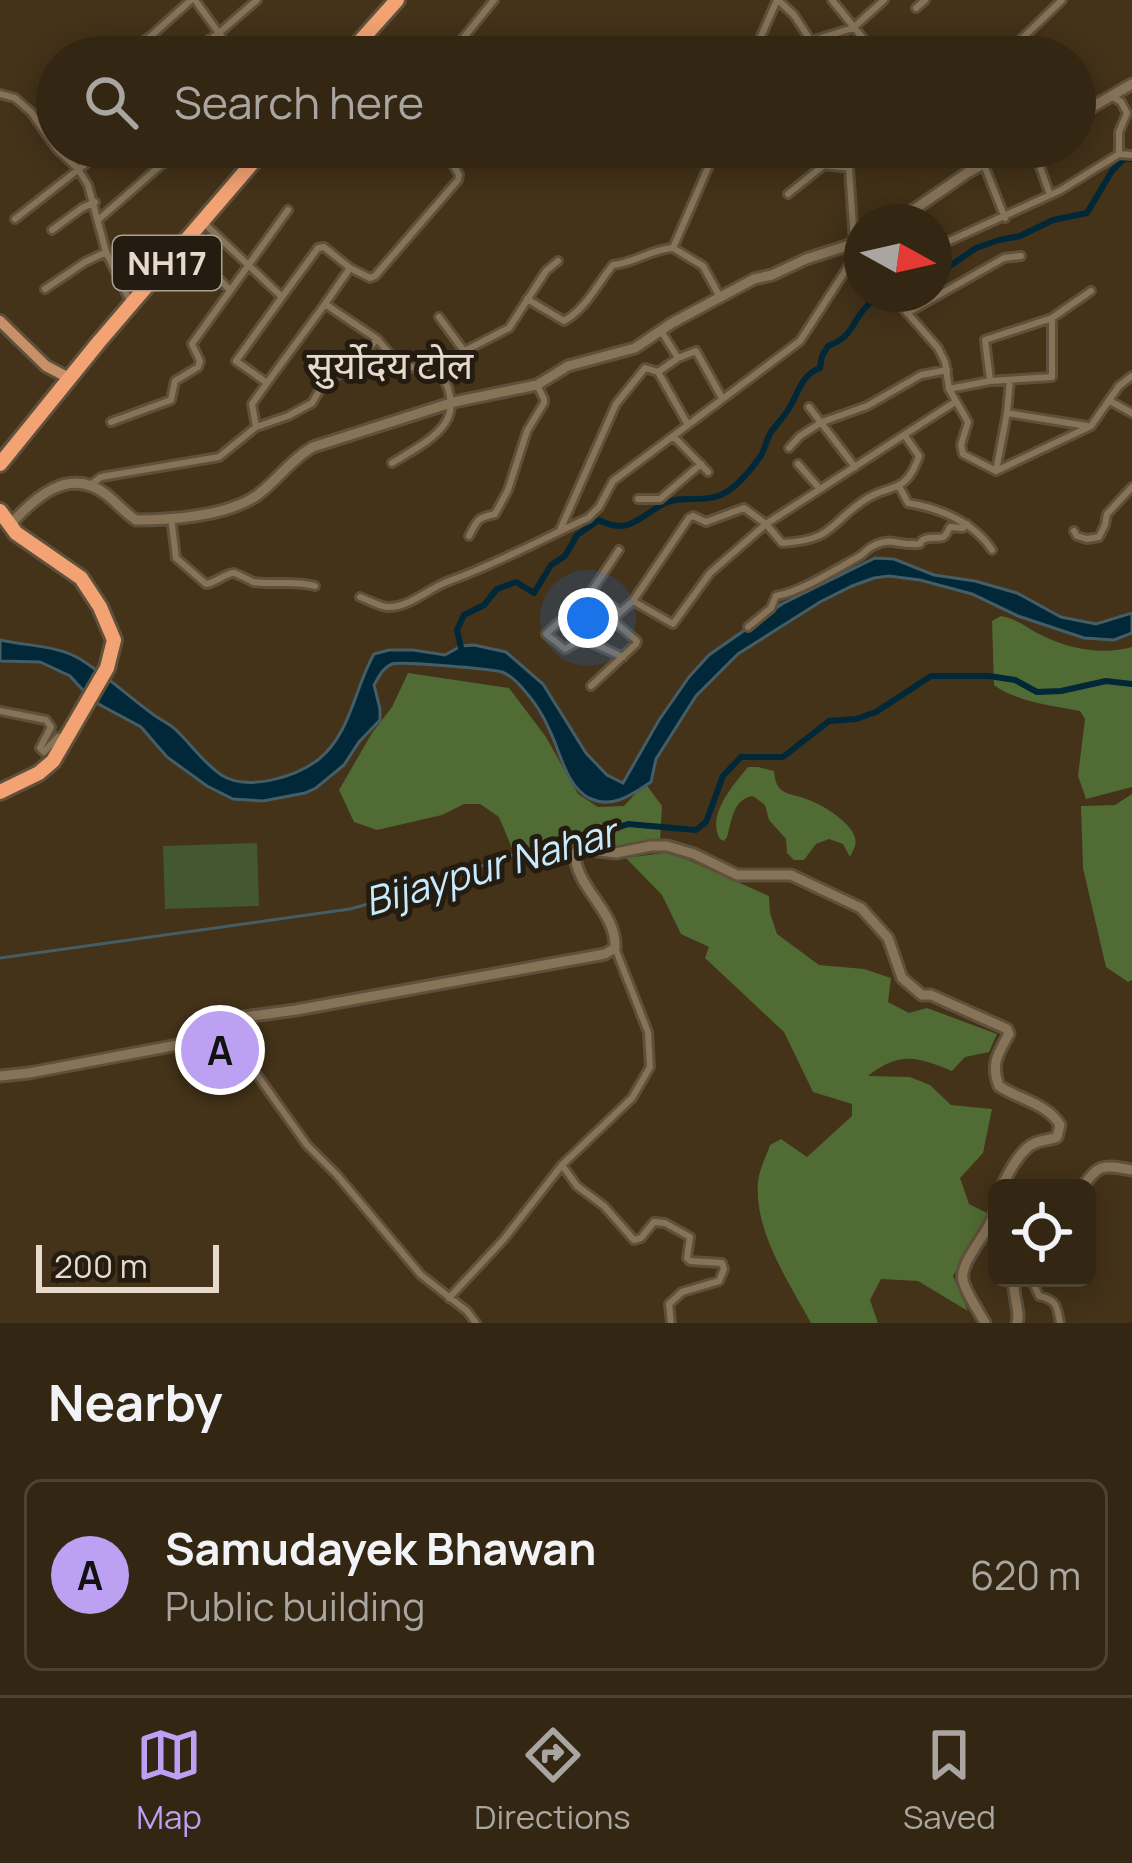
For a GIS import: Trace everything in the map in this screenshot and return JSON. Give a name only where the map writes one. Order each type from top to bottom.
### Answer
[{"type":"highway","points":[[365,36],[397,0]]},
{"type":"highway","name":"NH17","points":[[0,464],[248,168]]},
{"type":"highway","points":[[0,792],[48,767],[112,656],[112,632],[86,584],[5,519]]},
{"type":"main road","points":[[1096,106],[1132,84]]},
{"type":"main road","points":[[923,204],[977,168]]},
{"type":"main road","points":[[5,519],[47,489],[65,485],[90,485],[136,520],[226,509],[258,495],[313,447],[454,402],[537,385],[568,366],[624,352],[754,279],[844,251]]},
{"type":"main road","points":[[0,321],[46,367],[69,378]]},
{"type":"main road","points":[[0,1076],[188,1043],[208,1036],[222,1020],[605,954],[615,948],[616,935],[577,868],[578,850],[616,853],[667,846],[737,875],[791,875],[861,908],[888,938],[902,978],[912,987],[1007,1028],[995,1058],[996,1081],[1004,1090],[1046,1110],[1058,1120],[1060,1131],[1057,1137],[1027,1148],[1006,1179]]},
{"type":"main road","points":[[1088,1179],[1104,1166],[1132,1170]]},
{"type":"main road","points":[[986,1323],[962,1276],[988,1228]]},
{"type":"main road","points":[[1013,1287],[1020,1316],[1017,1323]]},
{"type":"street","points":[[153,36],[193,0],[221,36]]},
{"type":"street","points":[[215,36],[256,0]]},
{"type":"street","points":[[465,36],[494,0]]},
{"type":"street","points":[[762,36],[778,0],[808,36]]},
{"type":"street","points":[[832,0],[860,36]]},
{"type":"street","points":[[827,36],[853,28],[884,0]]},
{"type":"street","points":[[916,8],[925,0]]},
{"type":"street","points":[[1025,36],[1062,0]]},
{"type":"street","points":[[0,94],[15,98],[36,119]]},
{"type":"street","points":[[1113,97],[1129,108],[1118,136],[1119,154]]},
{"type":"street","points":[[1096,168],[1119,154],[1132,155]]},
{"type":"street","points":[[98,220],[158,168]]},
{"type":"street","points":[[267,383],[236,361],[321,246],[350,268],[375,276],[458,180],[454,168]]},
{"type":"street","points":[[673,248],[708,168]]},
{"type":"street","points":[[788,194],[820,168]]},
{"type":"street","points":[[847,168],[853,204]]},
{"type":"street","points":[[985,168],[1005,218]]},
{"type":"street","points":[[1041,168],[1050,195]]},
{"type":"street","points":[[952,240],[1005,218],[1095,168]]},
{"type":"street","points":[[15,219],[78,169],[94,202],[106,252],[131,305]]},
{"type":"street","points":[[52,230],[94,202]]},
{"type":"street","points":[[110,422],[171,400],[175,381],[198,367],[193,344],[288,210]]},
{"type":"street","points":[[202,221],[281,297]]},
{"type":"street","points":[[184,244],[230,290]]},
{"type":"street","points":[[527,299],[568,320],[614,265],[673,248],[703,266],[720,297]]},
{"type":"street","points":[[45,289],[106,252]]},
{"type":"street","points":[[995,471],[963,454],[968,422],[949,389],[945,362],[908,313],[1004,258],[1021,256]]},
{"type":"street","points":[[325,304],[406,365],[427,372],[439,370],[509,328],[558,261]]},
{"type":"street","points":[[256,427],[252,404],[350,268]]},
{"type":"street","points":[[360,597],[388,607],[405,603],[595,513],[613,481],[800,341],[844,274]]},
{"type":"street","points":[[990,381],[985,340],[1052,318],[1091,291]]},
{"type":"street","points":[[440,317],[464,351]]},
{"type":"street","points":[[949,389],[1052,377],[1052,318]]},
{"type":"street","points":[[661,331],[678,358]]},
{"type":"street","points":[[90,485],[101,477],[219,458],[256,427],[312,403],[322,386],[356,362],[376,339]]},
{"type":"street","points":[[658,372],[696,351],[722,398]]},
{"type":"street","points":[[560,531],[616,404],[645,368],[658,372],[688,425]]},
{"type":"street","points":[[392,463],[425,443],[446,422],[454,402],[439,370]]},
{"type":"street","points":[[789,448],[822,422],[867,406],[921,375],[946,370]]},
{"type":"street","points":[[995,471],[1091,426],[1119,386],[1132,376]]},
{"type":"street","points":[[995,471],[1010,380]]},
{"type":"street","points":[[470,536],[479,518],[495,514],[500,507],[527,431],[544,403],[537,385]]},
{"type":"street","points":[[1109,401],[1132,413]]},
{"type":"street","points":[[633,602],[673,624],[710,573],[766,524],[955,402]]},
{"type":"street","points":[[808,407],[855,467]]},
{"type":"street","points":[[1007,413],[1091,426]]},
{"type":"street","points":[[591,686],[637,641],[616,623],[616,616],[633,602],[688,518],[706,522],[744,508],[782,543],[819,537],[864,500],[899,486],[910,475],[920,458],[905,436]]},
{"type":"street","points":[[674,437],[708,472]]},
{"type":"street","points":[[638,499],[660,499],[701,464]]},
{"type":"street","points":[[798,464],[820,489]]},
{"type":"street","points":[[899,486],[908,503],[967,524],[992,550]]},
{"type":"street","points":[[1074,531],[1087,539],[1099,537],[1107,514],[1132,487]]},
{"type":"street","points":[[171,517],[176,558],[206,584],[230,573],[255,582],[315,586]]},
{"type":"street","points":[[0,541],[5,519]]},
{"type":"street","points":[[748,627],[771,608],[776,596],[789,594],[860,556],[872,544],[939,539],[950,526],[967,524]]},
{"type":"street","points":[[619,550],[591,592],[620,612]]},
{"type":"street","points":[[559,622],[546,634],[565,649],[586,637],[622,657]]},
{"type":"street","points":[[0,711],[46,721],[51,727],[40,748],[44,752],[58,737],[68,735]]},
{"type":"street","points":[[449,1298],[504,1239],[562,1165],[632,1098],[650,1067],[647,1032],[615,948]]},
{"type":"street","points":[[218,1026],[307,1145],[421,1275],[476,1323]]},
{"type":"street","points":[[562,1165],[577,1186],[604,1206],[634,1240],[654,1222],[665,1223],[690,1237],[690,1261],[722,1264],[719,1281],[682,1292],[669,1304],[671,1323]]},
{"type":"street","points":[[1034,1287],[1039,1296],[1057,1304],[1060,1323]]},
{"type":"green space","points":[[1001,616],[1071,646],[1108,651],[1132,647],[1132,787],[1086,799],[1078,776],[1085,719],[1080,711],[1024,699],[994,685],[992,621]]},
{"type":"green space","points":[[408,673],[509,688],[546,737],[578,794],[598,807],[624,806],[645,783],[662,806],[660,841],[512,848],[499,817],[480,804],[464,804],[442,815],[377,830],[354,822],[339,790]]},
{"type":"green space","points":[[748,767],[774,771],[781,789],[815,802],[843,821],[855,838],[850,857],[843,844],[829,839],[816,844],[804,860],[794,860],[765,805],[753,796],[737,806],[727,837],[720,839],[719,811]]},
{"type":"green space","points":[[1132,794],[1132,980],[1128,982],[1106,967],[1083,868],[1081,806],[1115,805]]},
{"type":"green space","points":[[257,843],[259,906],[165,909],[163,846]]},
{"type":"green space","points":[[670,852],[769,896],[777,934],[819,965],[864,969],[891,978],[888,1002],[909,1013],[927,1008],[997,1034],[989,1052],[965,1057],[952,1071],[909,1059],[868,1076],[910,1077],[930,1085],[951,1105],[992,1109],[983,1153],[960,1178],[969,1204],[988,1214],[953,1276],[968,1311],[918,1281],[881,1279],[870,1300],[878,1323],[811,1323],[767,1237],[758,1200],[759,1177],[770,1145],[781,1139],[807,1157],[852,1116],[852,1104],[813,1092],[784,1032],[705,958],[709,947],[681,934],[662,895],[626,858]]},
{"type":"water","points":[[875,558],[1017,593],[1061,617],[1096,624],[1132,613],[1132,633],[1114,640],[1084,638],[1018,616],[972,594],[920,580],[874,578],[820,602],[738,654],[696,696],[656,759],[651,782],[608,802],[591,799],[575,786],[538,708],[502,672],[427,664],[389,666],[374,685],[380,720],[344,765],[305,793],[263,801],[233,799],[207,786],[167,757],[141,727],[93,701],[70,676],[40,662],[0,661],[0,640],[71,654],[174,728],[223,776],[259,782],[298,771],[330,748],[374,654],[413,650],[445,655],[474,645],[506,652],[543,684],[586,753],[607,775],[623,783],[659,720],[709,655],[782,604]]},
{"type":"waterway","points":[[952,265],[976,248],[1087,213],[1112,171],[1124,159],[1132,159]]},
{"type":"waterway","points":[[462,652],[457,630],[464,615],[484,605],[497,589],[516,582],[534,593],[577,535],[599,520],[626,525],[665,503],[712,498],[732,488],[760,457],[804,380],[820,368],[828,346],[851,329],[862,312]]},
{"type":"waterway","name":"Bijaypur Nahar","points":[[542,844],[588,838],[628,824],[696,830],[706,822],[723,776],[741,757],[783,757],[829,721],[876,712],[931,676],[989,676],[1015,680],[1037,692],[1106,681],[1132,684]]},
{"type":"waterway","name":"Bijaypur Nahar","points":[[0,958],[350,909],[542,844]]},
{"type":"place","name":"Samudayek Bhawan","points":[[220,1050]]},
{"type":"district","name":"सुर्योदय टोल","points":[[390,365]]}]
